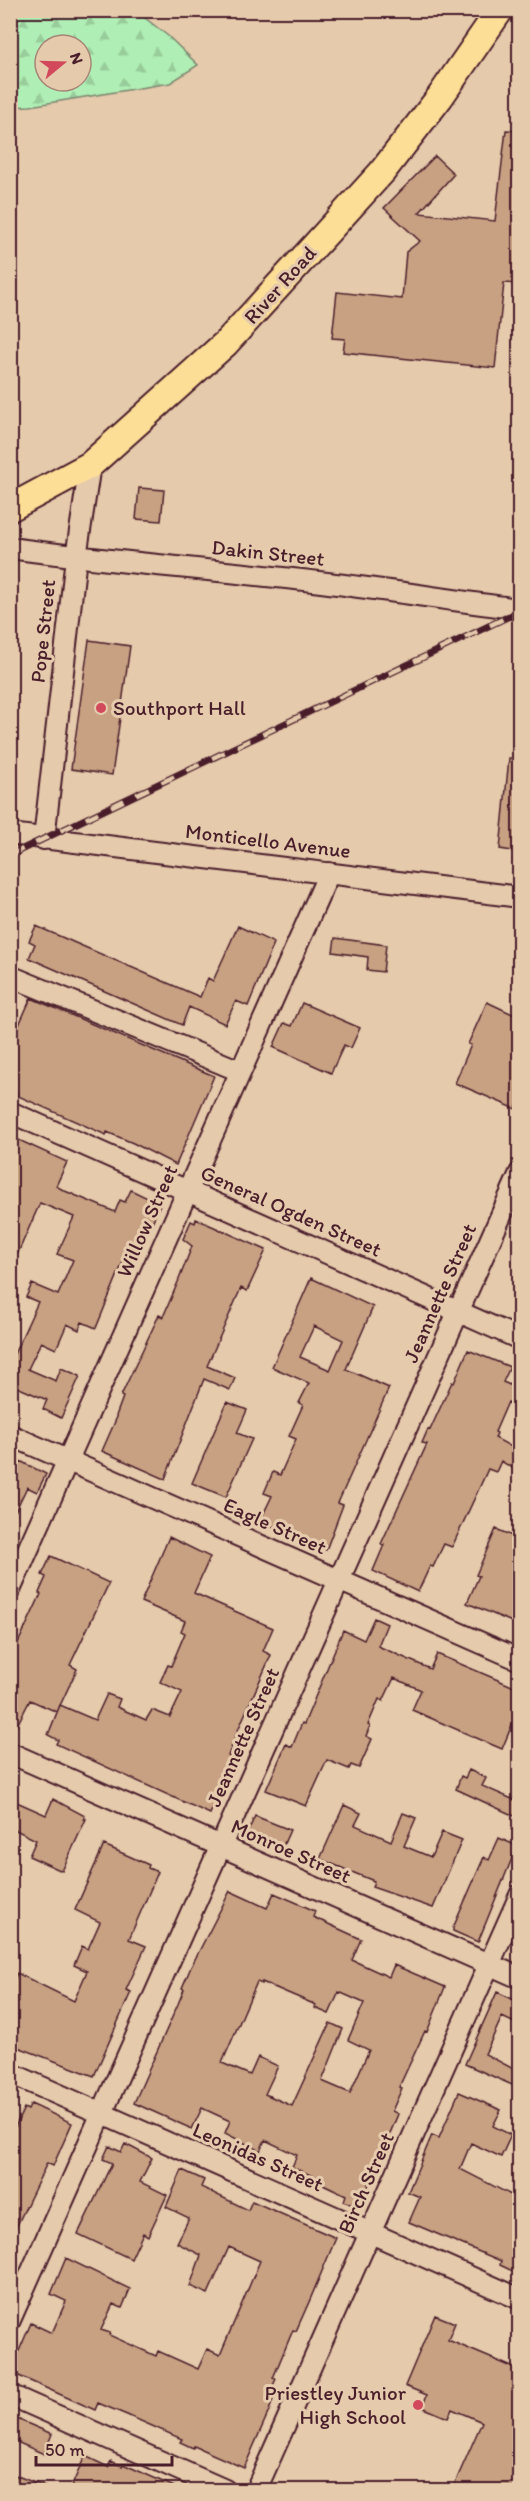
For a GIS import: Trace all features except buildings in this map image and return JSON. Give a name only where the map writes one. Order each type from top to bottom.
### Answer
[{"type":"main road","name":"River Road","points":[[10,508],[90,465],[226,343],[382,172],[440,97],[500,10]]},
{"type":"street","name":"Pope Street","points":[[44,839],[76,557],[90,465]]},
{"type":"street","name":"Dakin Street","points":[[10,548],[352,586],[519,609]]},
{"type":"street","name":"Monticello Avenue","points":[[10,834],[519,897]]},
{"type":"street","name":"Willow Street","points":[[10,1590],[329,873]]},
{"type":"street","points":[[10,976],[240,1071]]},
{"type":"street","name":"General Ogden Street","points":[[10,1112],[519,1339]]},
{"type":"street","name":"Jeannette Street","points":[[10,2320],[519,1173]]},
{"type":"street","name":"Eagle Street","points":[[10,1435],[519,1660]]},
{"type":"street","name":"Monroe Street","points":[[10,1753],[519,1978]]},
{"type":"street","name":"Birch Street","points":[[256,2490],[519,1895]]},
{"type":"street","name":"Leonidas Street","points":[[10,2073],[519,2299]]},
{"type":"street","points":[[10,2395],[225,2490]]},
{"type":"green space","points":[[10,11],[136,11],[168,36],[198,65],[170,83],[30,106],[11,107]]},
{"type":"railway","points":[[10,855],[520,611]]},
{"type":"place","name":"Southport Hall","points":[[101,708]]},
{"type":"place","name":"Priestley Junior High School","points":[[418,2405]]}]
